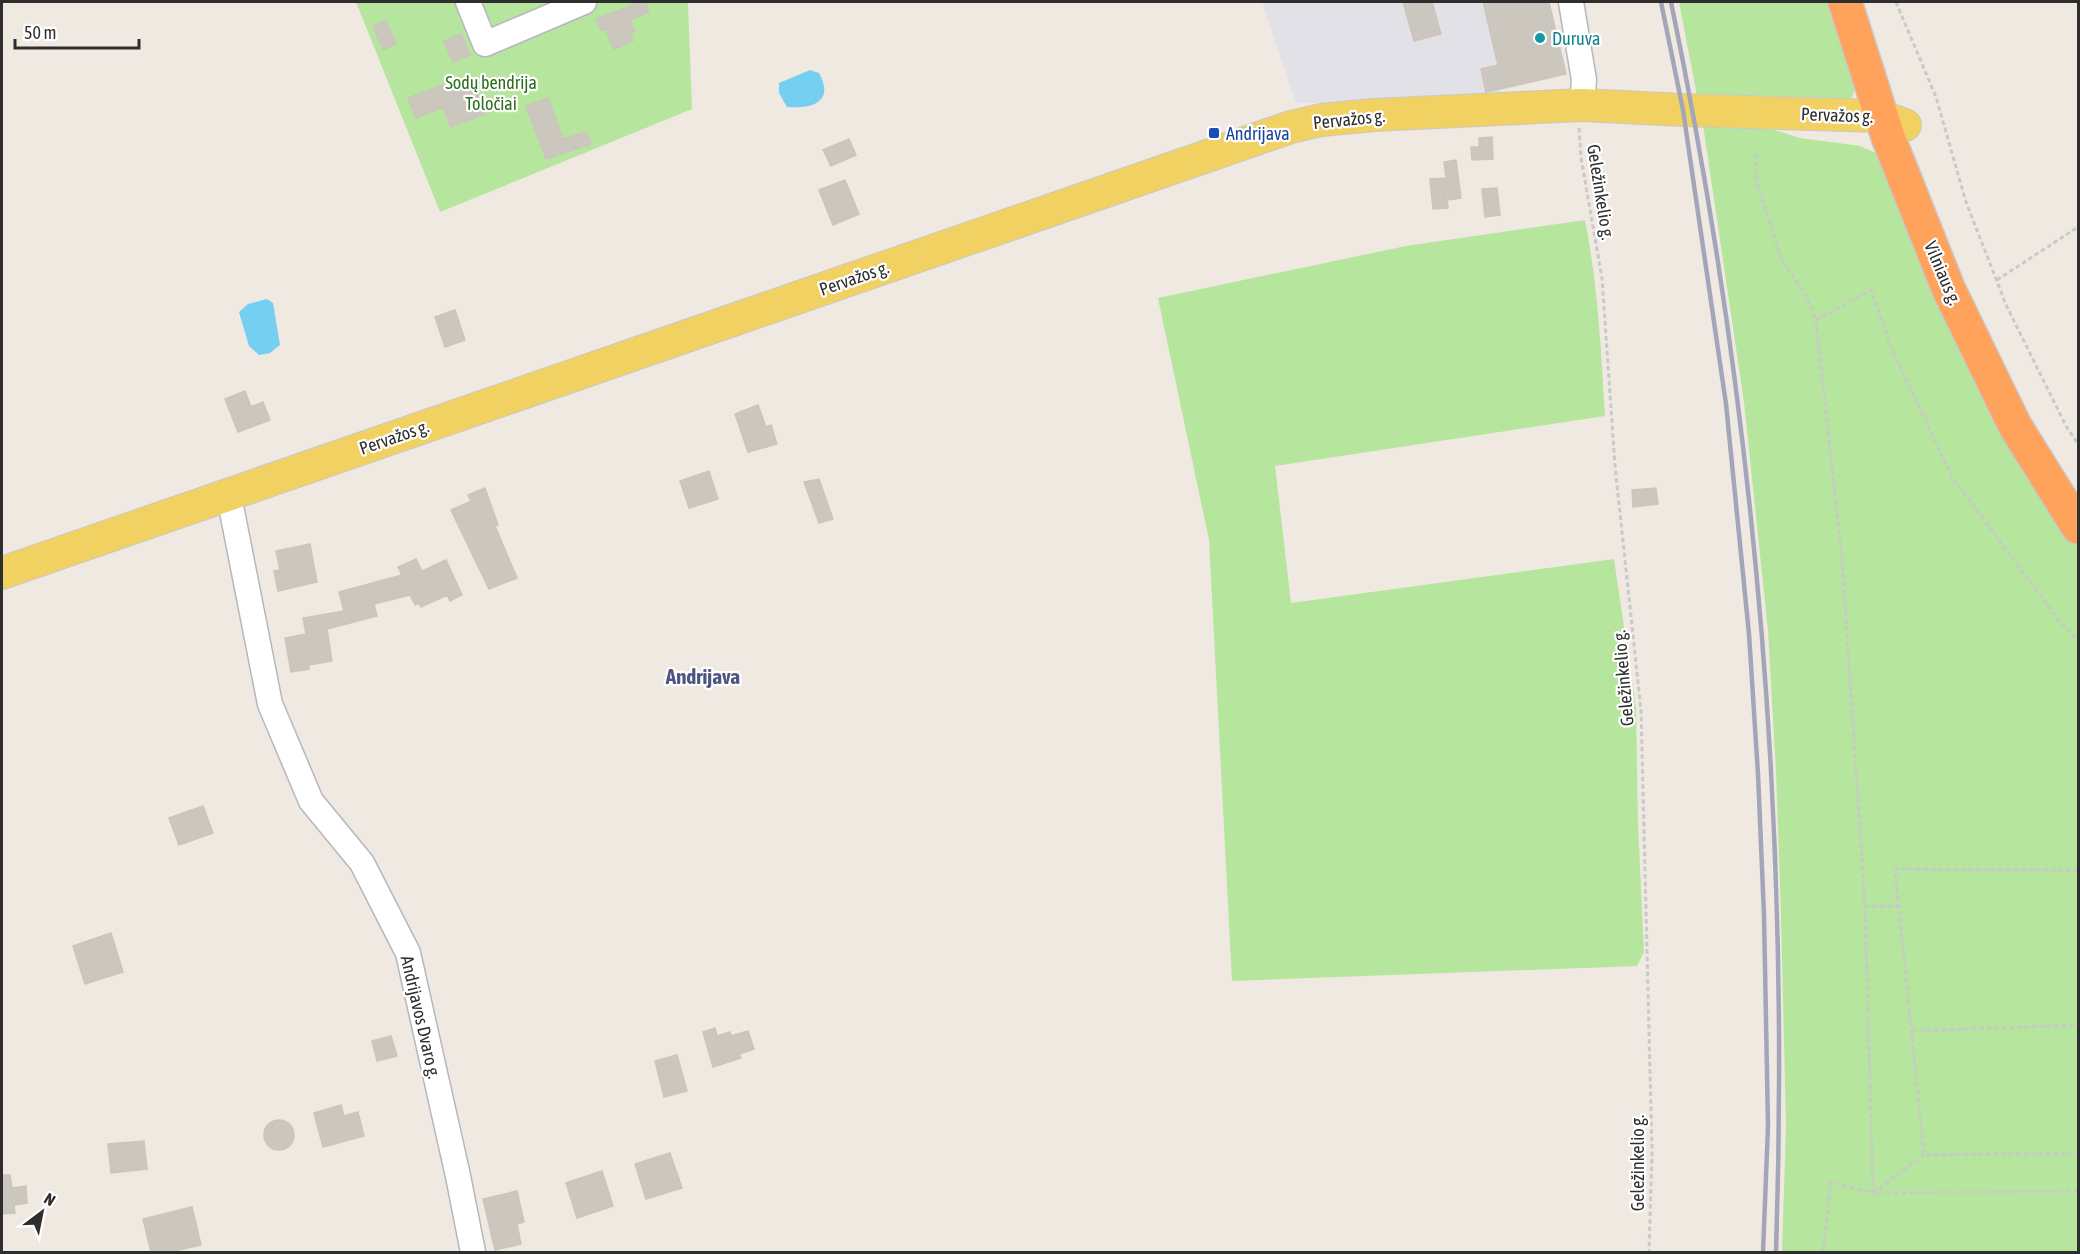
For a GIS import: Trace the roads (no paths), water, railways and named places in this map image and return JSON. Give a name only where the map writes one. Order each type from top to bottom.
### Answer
[{"type":"highway","name":"Vilniaus g.","points":[[1845,2],[1948,288],[2015,426],[2079,527]]},
{"type":"highway","name":"Vilniaus g.","points":[[1866,2],[1891,126],[2024,406],[2079,493]]},
{"type":"main road","name":"Pervažos g.","points":[[2,573],[1291,127],[1321,120],[1374,115],[1582,105],[1728,111],[1852,136],[1891,126]]},
{"type":"street","points":[[468,2],[486,44],[584,2]]},
{"type":"street","points":[[1571,2],[1584,80],[1582,105]]},
{"type":"street","name":"Andrijavos Dvaro g.","points":[[229,496],[270,704],[310,801],[362,863],[408,953],[473,1252]]},
{"type":"water","points":[[810,70],[819,73],[824,91],[822,97],[818,102],[805,107],[787,107],[779,93],[779,83]]},
{"type":"water","points":[[267,299],[273,303],[280,345],[270,353],[259,355],[249,346],[239,312],[248,304]]},
{"type":"railway","points":[[1661,2],[1683,110],[1726,404],[1749,634],[1764,915],[1768,1126],[1763,1252]]},
{"type":"railway","points":[[1671,2],[1700,156],[1725,312],[1745,467],[1761,624],[1771,781],[1777,938],[1779,1095],[1776,1252]]},
{"type":"place","name":"Duruva","points":[[1540,38]]},
{"type":"place","name":"Andrijava","points":[[1214,133]]},
{"type":"district","name":"Andrijava","points":[[703,676]]},
{"type":"park label","name":"Sodų bendrija Toločiai","points":[[491,92]]}]
